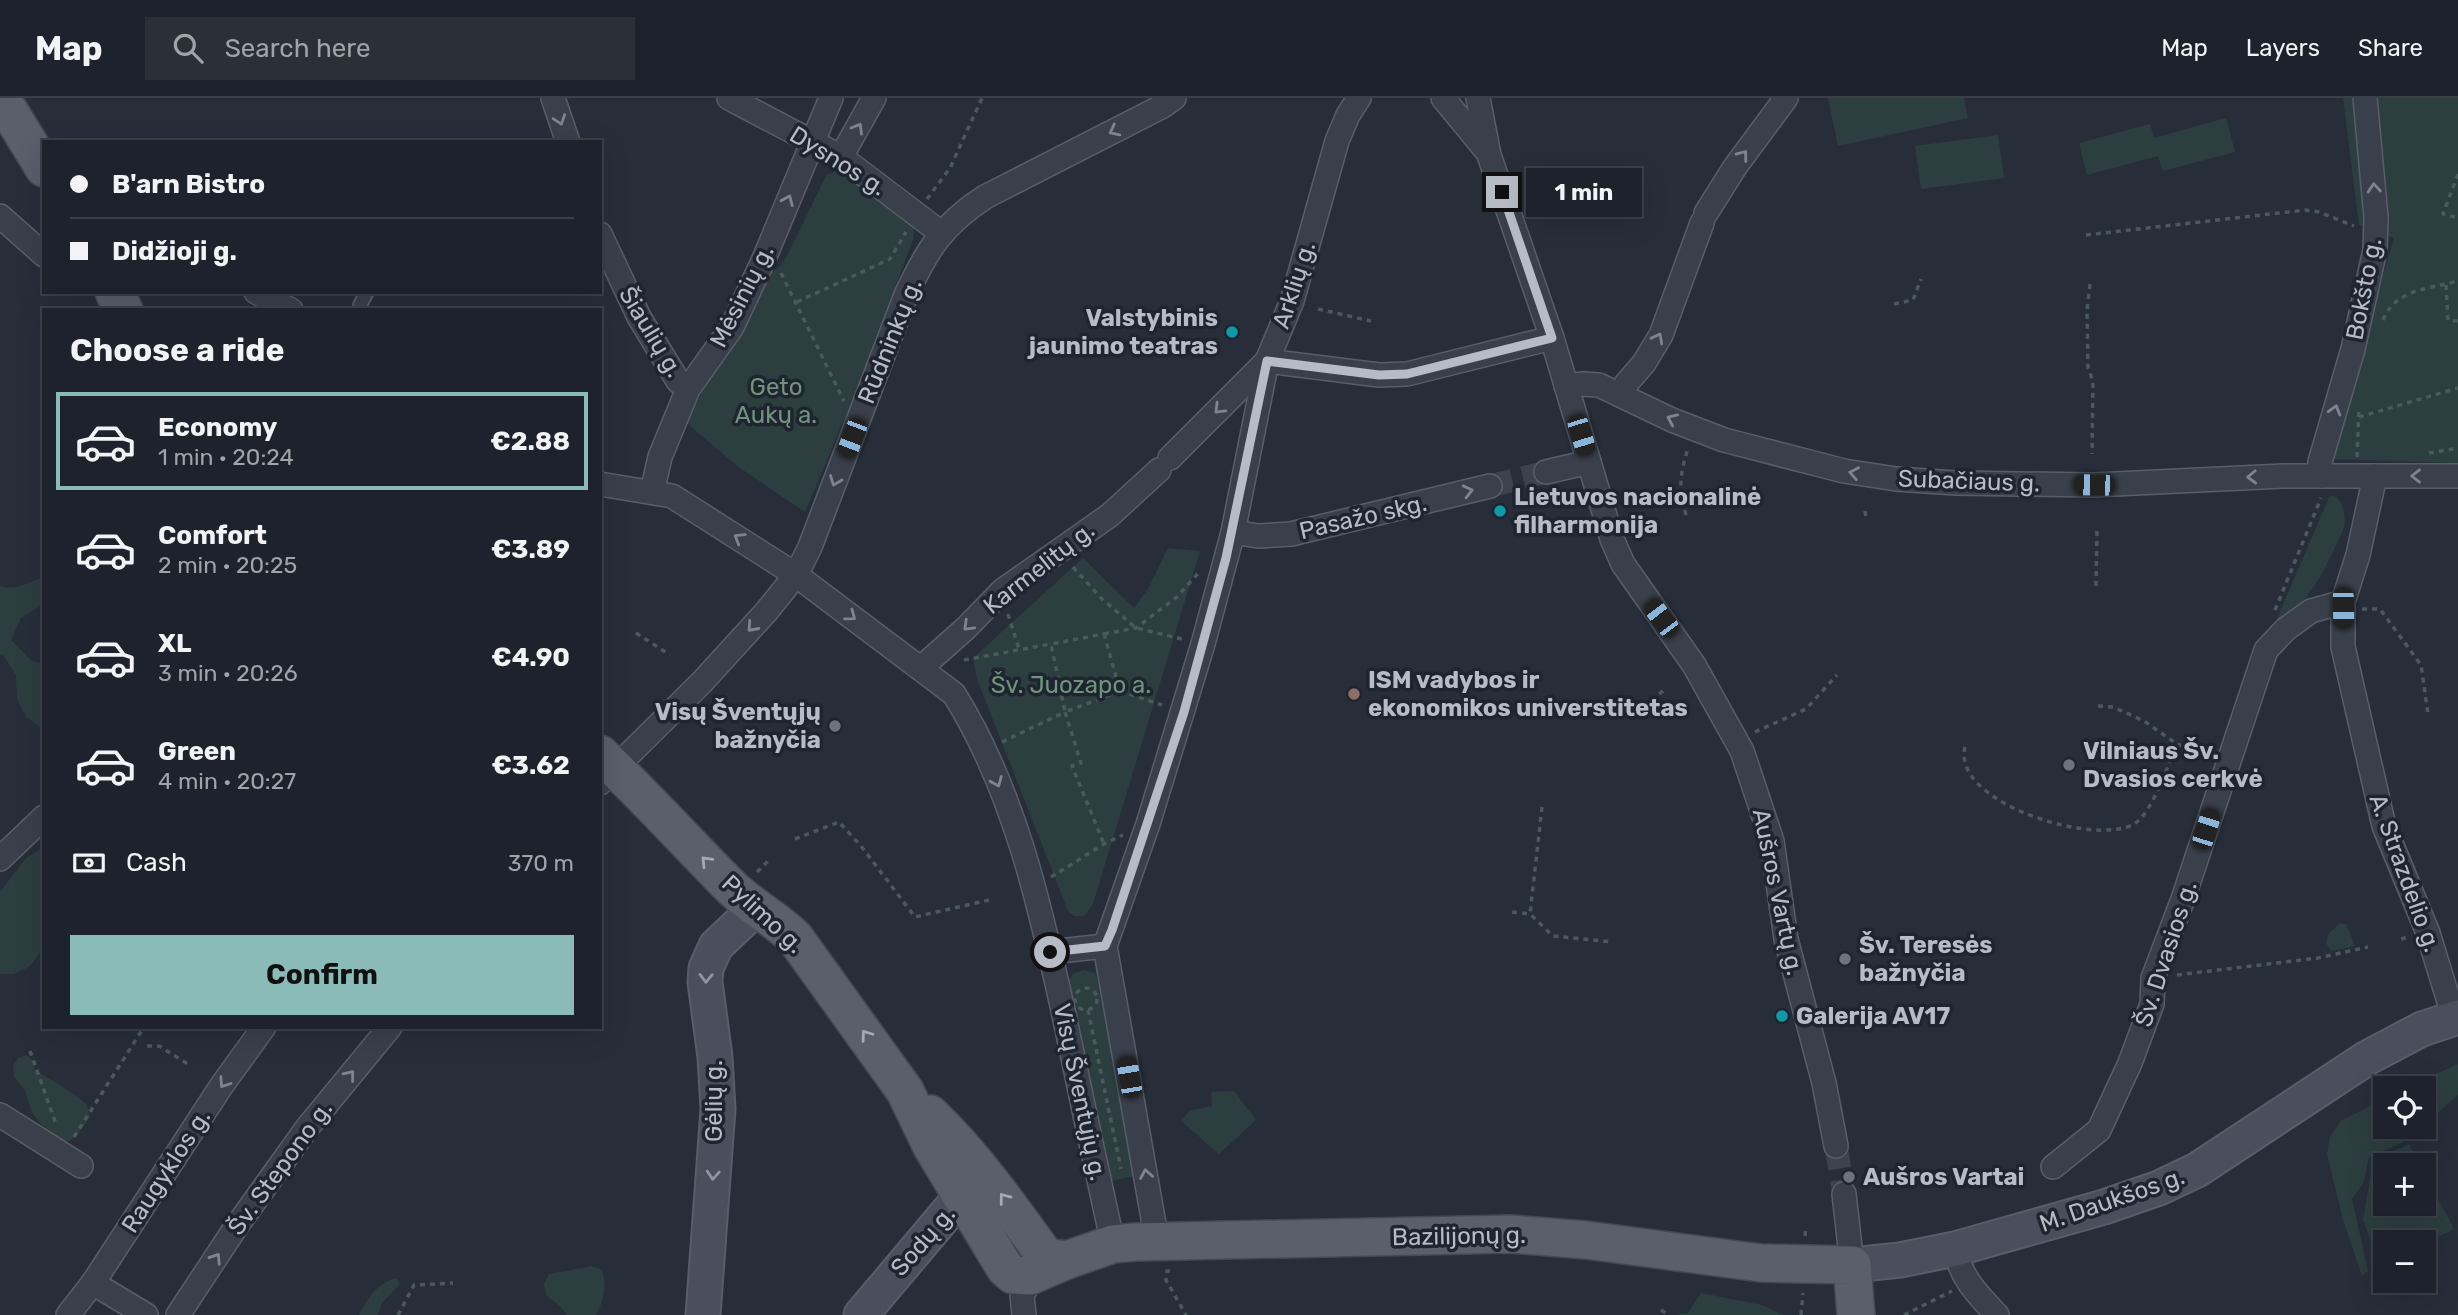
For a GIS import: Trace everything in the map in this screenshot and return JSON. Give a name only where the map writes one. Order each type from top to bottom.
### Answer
[{"type":"main road","points":[[1,98],[42,165]]},
{"type":"main road","name":"Pylimo g.","points":[[605,769],[734,890],[781,924],[795,938],[905,1091],[932,1147],[961,1197],[1032,1280]]},
{"type":"main road","name":"Gėlių g.","points":[[703,1315],[718,1109],[714,1046],[705,982],[706,968],[716,946],[756,908]]},
{"type":"main road","name":"M. Daukšos g.","points":[[1852,1265],[1900,1260],[1955,1249],[2104,1207],[2159,1188],[2197,1170],[2367,1058],[2422,1029],[2456,1018]]},
{"type":"main road","name":"Pylimo g.","points":[[905,1091],[948,1132],[1000,1193],[1032,1280]]},
{"type":"main road","name":"Sodų g.","points":[[861,1315],[969,1187],[973,1177],[973,1161]]},
{"type":"main road","name":"Bazilijonų g.","points":[[1032,1280],[1114,1244],[1511,1234],[1586,1240],[1761,1263],[1852,1265]]},
{"type":"main road","points":[[1852,1265],[1856,1315]]},
{"type":"street","points":[[553,98],[567,140]]},
{"type":"street","name":"Dysnos g.","points":[[729,98],[841,157],[941,233]]},
{"type":"street","name":"Mėsinių g.","points":[[652,492],[660,457],[688,389],[732,327],[764,259],[831,98]]},
{"type":"street","points":[[841,157],[874,98]]},
{"type":"street","name":"Rūdninkų g.","points":[[605,769],[702,682],[796,575],[810,547],[906,295],[922,261],[941,233],[961,212],[985,197],[1154,111],[1174,98]]},
{"type":"street","name":"Arklių g.","points":[[1105,946],[1148,824],[1203,644],[1233,532],[1267,361],[1288,315],[1337,141],[1359,98]]},
{"type":"street","points":[[1443,98],[1489,155]]},
{"type":"street","points":[[1478,98],[1489,155]]},
{"type":"street","points":[[1621,395],[1661,335],[1704,218],[1735,167],[1786,98]]},
{"type":"street","name":"Bokšto g.","points":[[2320,476],[2320,461],[2353,349],[2375,250],[2376,233],[2365,98]]},
{"type":"street","name":"Aušros Vartų g.","points":[[1489,155],[1552,338],[1612,539],[1623,564],[1694,665],[1737,741],[1772,841],[1786,940],[1824,1083],[1836,1146]]},
{"type":"street","points":[[0,216],[42,253]]},
{"type":"street","name":"Šiaulių g.","points":[[602,238],[639,317],[668,367],[688,389]]},
{"type":"street","points":[[261,294],[287,308]]},
{"type":"street","points":[[1267,361],[1379,375],[1407,374],[1552,338]]},
{"type":"street","name":"Karmelitų g.","points":[[921,668],[1002,592],[1110,514],[1165,464],[1267,361]]},
{"type":"street","name":"Subačiaus g.","points":[[1566,386],[1599,385],[1724,440],[1801,461],[1896,479],[1956,483],[2094,485],[2235,478],[2458,476]]},
{"type":"street","points":[[1546,472],[1589,461]]},
{"type":"street","points":[[2343,605],[2358,555],[2366,476]]},
{"type":"street","name":"Visų Šventųjų g.","points":[[602,485],[672,496],[796,575],[954,694],[968,717],[1005,801],[1034,888],[1114,1244]]},
{"type":"street","name":"Pasažo skg.","points":[[1233,532],[1258,536],[1291,534],[1490,486]]},
{"type":"street","name":"Šv. Dvasios g.","points":[[2053,1167],[2099,1130],[2130,1063],[2152,1004],[2153,978],[2183,899],[2266,650],[2276,638],[2311,611],[2343,605]]},
{"type":"street","name":"A. Strazdelio g.","points":[[2343,605],[2343,647],[2384,826],[2428,933],[2456,1018]]},
{"type":"street","points":[[0,859],[42,819]]},
{"type":"street","points":[[1050,952],[1105,946]]},
{"type":"street","name":"Visų Šventųjų g.","points":[[1105,946],[1170,1241]]},
{"type":"street","name":"Raugyklos g.","points":[[68,1315],[93,1283],[228,1076],[263,1029]]},
{"type":"street","name":"Šv. Stepono g.","points":[[178,1315],[236,1227],[307,1128],[388,1029]]},
{"type":"street","points":[[0,1115],[72,1160]]},
{"type":"street","points":[[1844,1194],[1852,1265]]},
{"type":"street","points":[[1955,1249],[1968,1283],[1997,1315]]},
{"type":"street","points":[[93,1283],[146,1315]]},
{"type":"lane","points":[[360,306],[366,294]]},
{"type":"path","points":[[797,302],[890,260],[917,214],[950,168],[982,98]]},
{"type":"path","points":[[2458,174],[2443,214],[2458,218]]},
{"type":"path","points":[[2086,235],[2305,210],[2319,212],[2376,233]]},
{"type":"path","points":[[764,259],[778,268],[797,302],[848,411],[860,416]]},
{"type":"path","points":[[1894,304],[1913,300],[1921,279]]},
{"type":"path","points":[[2381,327],[2389,309],[2397,300],[2423,288],[2458,281]]},
{"type":"path","points":[[2090,284],[2087,310],[2088,368],[2093,381],[2092,454]]},
{"type":"path","points":[[2446,285],[2448,320],[2458,321]]},
{"type":"path","points":[[1318,309],[1371,321]]},
{"type":"path","points":[[2358,418],[2458,388]]},
{"type":"path","points":[[2360,401],[2358,418],[2366,476]]},
{"type":"path","points":[[1686,515],[1680,495],[1680,475],[1694,429]]},
{"type":"path","points":[[2276,638],[2270,626],[2322,496],[2320,476]]},
{"type":"path","points":[[1865,511],[1866,518]]},
{"type":"path","points":[[2096,586],[2097,530]]},
{"type":"path","points":[[1057,551],[1101,598],[1136,628]]},
{"type":"path","points":[[1136,628],[1177,597],[1201,569]]},
{"type":"path","points":[[1002,592],[1019,649]]},
{"type":"path","points":[[2343,605],[2380,608],[2421,665],[2428,714]]},
{"type":"path","points":[[921,668],[1136,628],[1203,644]]},
{"type":"path","points":[[636,633],[670,655]]},
{"type":"path","points":[[1104,634],[1120,691]]},
{"type":"path","points":[[1051,644],[1065,712],[1081,763],[1072,766],[1104,844]]},
{"type":"path","points":[[1737,741],[1805,709],[1837,675]]},
{"type":"path","points":[[1644,706],[1664,690]]},
{"type":"path","points":[[984,751],[1065,712],[1120,691],[1184,712]]},
{"type":"path","points":[[2098,706],[2113,707],[2144,721],[2177,744],[2228,760]]},
{"type":"path","points":[[1965,747],[1963,755],[1972,778],[2010,807],[2048,823],[2102,832],[2134,824],[2146,813],[2177,744]]},
{"type":"path","points":[[1530,914],[1542,807]]},
{"type":"path","points":[[795,839],[839,822],[861,846],[915,917],[989,900]]},
{"type":"path","points":[[1034,888],[1104,844],[1148,824]]},
{"type":"path","points":[[757,872],[770,859]]},
{"type":"path","points":[[1512,912],[1530,914],[1553,936],[1612,942]]},
{"type":"path","points":[[2153,978],[2318,958],[2368,947]]},
{"type":"path","points":[[1082,989],[1093,990],[1096,997],[1096,1004],[1088,1010],[1077,1007],[1074,1001],[1076,993],[1082,989]]},
{"type":"path","points":[[1088,1010],[1123,1179]]},
{"type":"path","points":[[72,1160],[143,1029]]},
{"type":"path","points":[[147,1046],[159,1046],[188,1064]]},
{"type":"path","points":[[30,1051],[72,1160]]},
{"type":"path","points":[[1170,1241],[1185,1269],[1167,1271],[1166,1280],[1186,1315]]},
{"type":"path","points":[[398,1315],[414,1285],[453,1283]]},
{"type":"path","points":[[1904,1315],[1968,1283]]},
{"type":"path","points":[[1661,1310],[1669,1315]]},
{"type":"green space","points":[[1828,98],[1964,98],[1968,118],[1838,146]]},
{"type":"green space","points":[[2343,98],[2458,98],[2458,463],[2328,459],[2394,238],[2359,225]]},
{"type":"green space","points":[[2226,118],[2235,152],[2163,171],[2158,156],[2087,175],[2079,143],[2150,124],[2154,138]]},
{"type":"green space","points":[[1998,135],[2004,178],[1921,189],[1915,146]]},
{"type":"green space","name":"Geto Aukų a.","points":[[837,171],[867,187],[913,221],[914,237],[848,411],[805,512],[737,466],[688,424],[693,409],[763,279],[786,258],[827,174]]},
{"type":"green space","points":[[2330,495],[2335,496],[2341,503],[2345,518],[2344,528],[2309,594],[2288,615],[2275,623]]},
{"type":"green space","name":"Šv. Juozapo a.","points":[[1168,548],[1200,551],[1093,904],[1084,916],[1074,916],[1068,911],[977,679],[973,658],[1083,558],[1134,608],[1148,589]]},
{"type":"green space","points":[[42,577],[42,605],[21,618],[11,640],[32,661],[42,663],[42,728],[26,717],[17,699],[16,675],[4,656],[0,655],[0,586],[17,587]]},
{"type":"green space","points":[[42,848],[42,951],[29,967],[14,974],[0,974],[0,892],[26,858]]},
{"type":"green space","points":[[2340,923],[2346,924],[2355,946],[2331,951],[2326,943],[2329,933]]},
{"type":"green space","points":[[1084,970],[1095,973],[1097,978],[1135,1176],[1106,1182],[1069,982],[1073,973]]},
{"type":"green space","points":[[26,1055],[32,1060],[34,1069],[87,1105],[90,1117],[69,1141],[58,1144],[32,1113],[25,1090],[14,1077],[13,1065],[18,1058]]},
{"type":"green space","points":[[2458,1064],[2458,1095],[2436,1114],[2436,1076],[2432,1076]]},
{"type":"green space","points":[[1234,1091],[1256,1120],[1219,1154],[1181,1121],[1189,1111],[1212,1106],[1211,1092]]},
{"type":"green space","points":[[2373,1105],[2373,1139],[2410,1139],[2369,1157],[2364,1181],[2352,1199],[2368,1271],[2362,1276],[2343,1220],[2327,1154],[2330,1136],[2342,1120]]},
{"type":"green space","points":[[2409,1144],[2414,1153],[2390,1153]]},
{"type":"green space","points":[[2373,1161],[2373,1216],[2436,1216],[2436,1195],[2454,1229],[2436,1238],[2436,1230],[2373,1230],[2373,1245],[2363,1220]]},
{"type":"green space","points":[[592,1266],[602,1270],[604,1276],[604,1293],[599,1310],[596,1315],[567,1315],[546,1295],[544,1284],[549,1274]]},
{"type":"green space","points":[[396,1278],[400,1284],[382,1303],[378,1315],[359,1315],[378,1288]]},
{"type":"green space","points":[[1701,1293],[1762,1305],[1783,1315],[1675,1315],[1688,1313]]},
{"type":"tunnel","points":[[1490,486],[1546,472]]},
{"type":"tunnel","points":[[1836,1146],[1844,1194]]},
{"type":"place","name":"Valstybinis jaunimo teatras","points":[[1232,332]]},
{"type":"place","name":"Lietuvos nacionalinė filharmonija","points":[[1500,511]]},
{"type":"place","name":"ISM vadybos ir ekonomikos universtitetas","points":[[1354,694]]},
{"type":"place","name":"Visų Šventųjų bažnyčia","points":[[835,726]]},
{"type":"place","name":"Vilniaus Šv. Dvasios cerkvė","points":[[2069,765]]},
{"type":"place","name":"Šv. Teresės bažnyčia","points":[[1845,959]]},
{"type":"place","name":"Galerija AV17","points":[[1782,1016]]},
{"type":"place","name":"Aušros Vartai","points":[[1849,1177]]},
{"type":"route","points":[[1050,952],[1105,946],[1112,930],[1184,712],[1226,558],[1267,361],[1379,375],[1407,374],[1552,338],[1502,192]]}]
